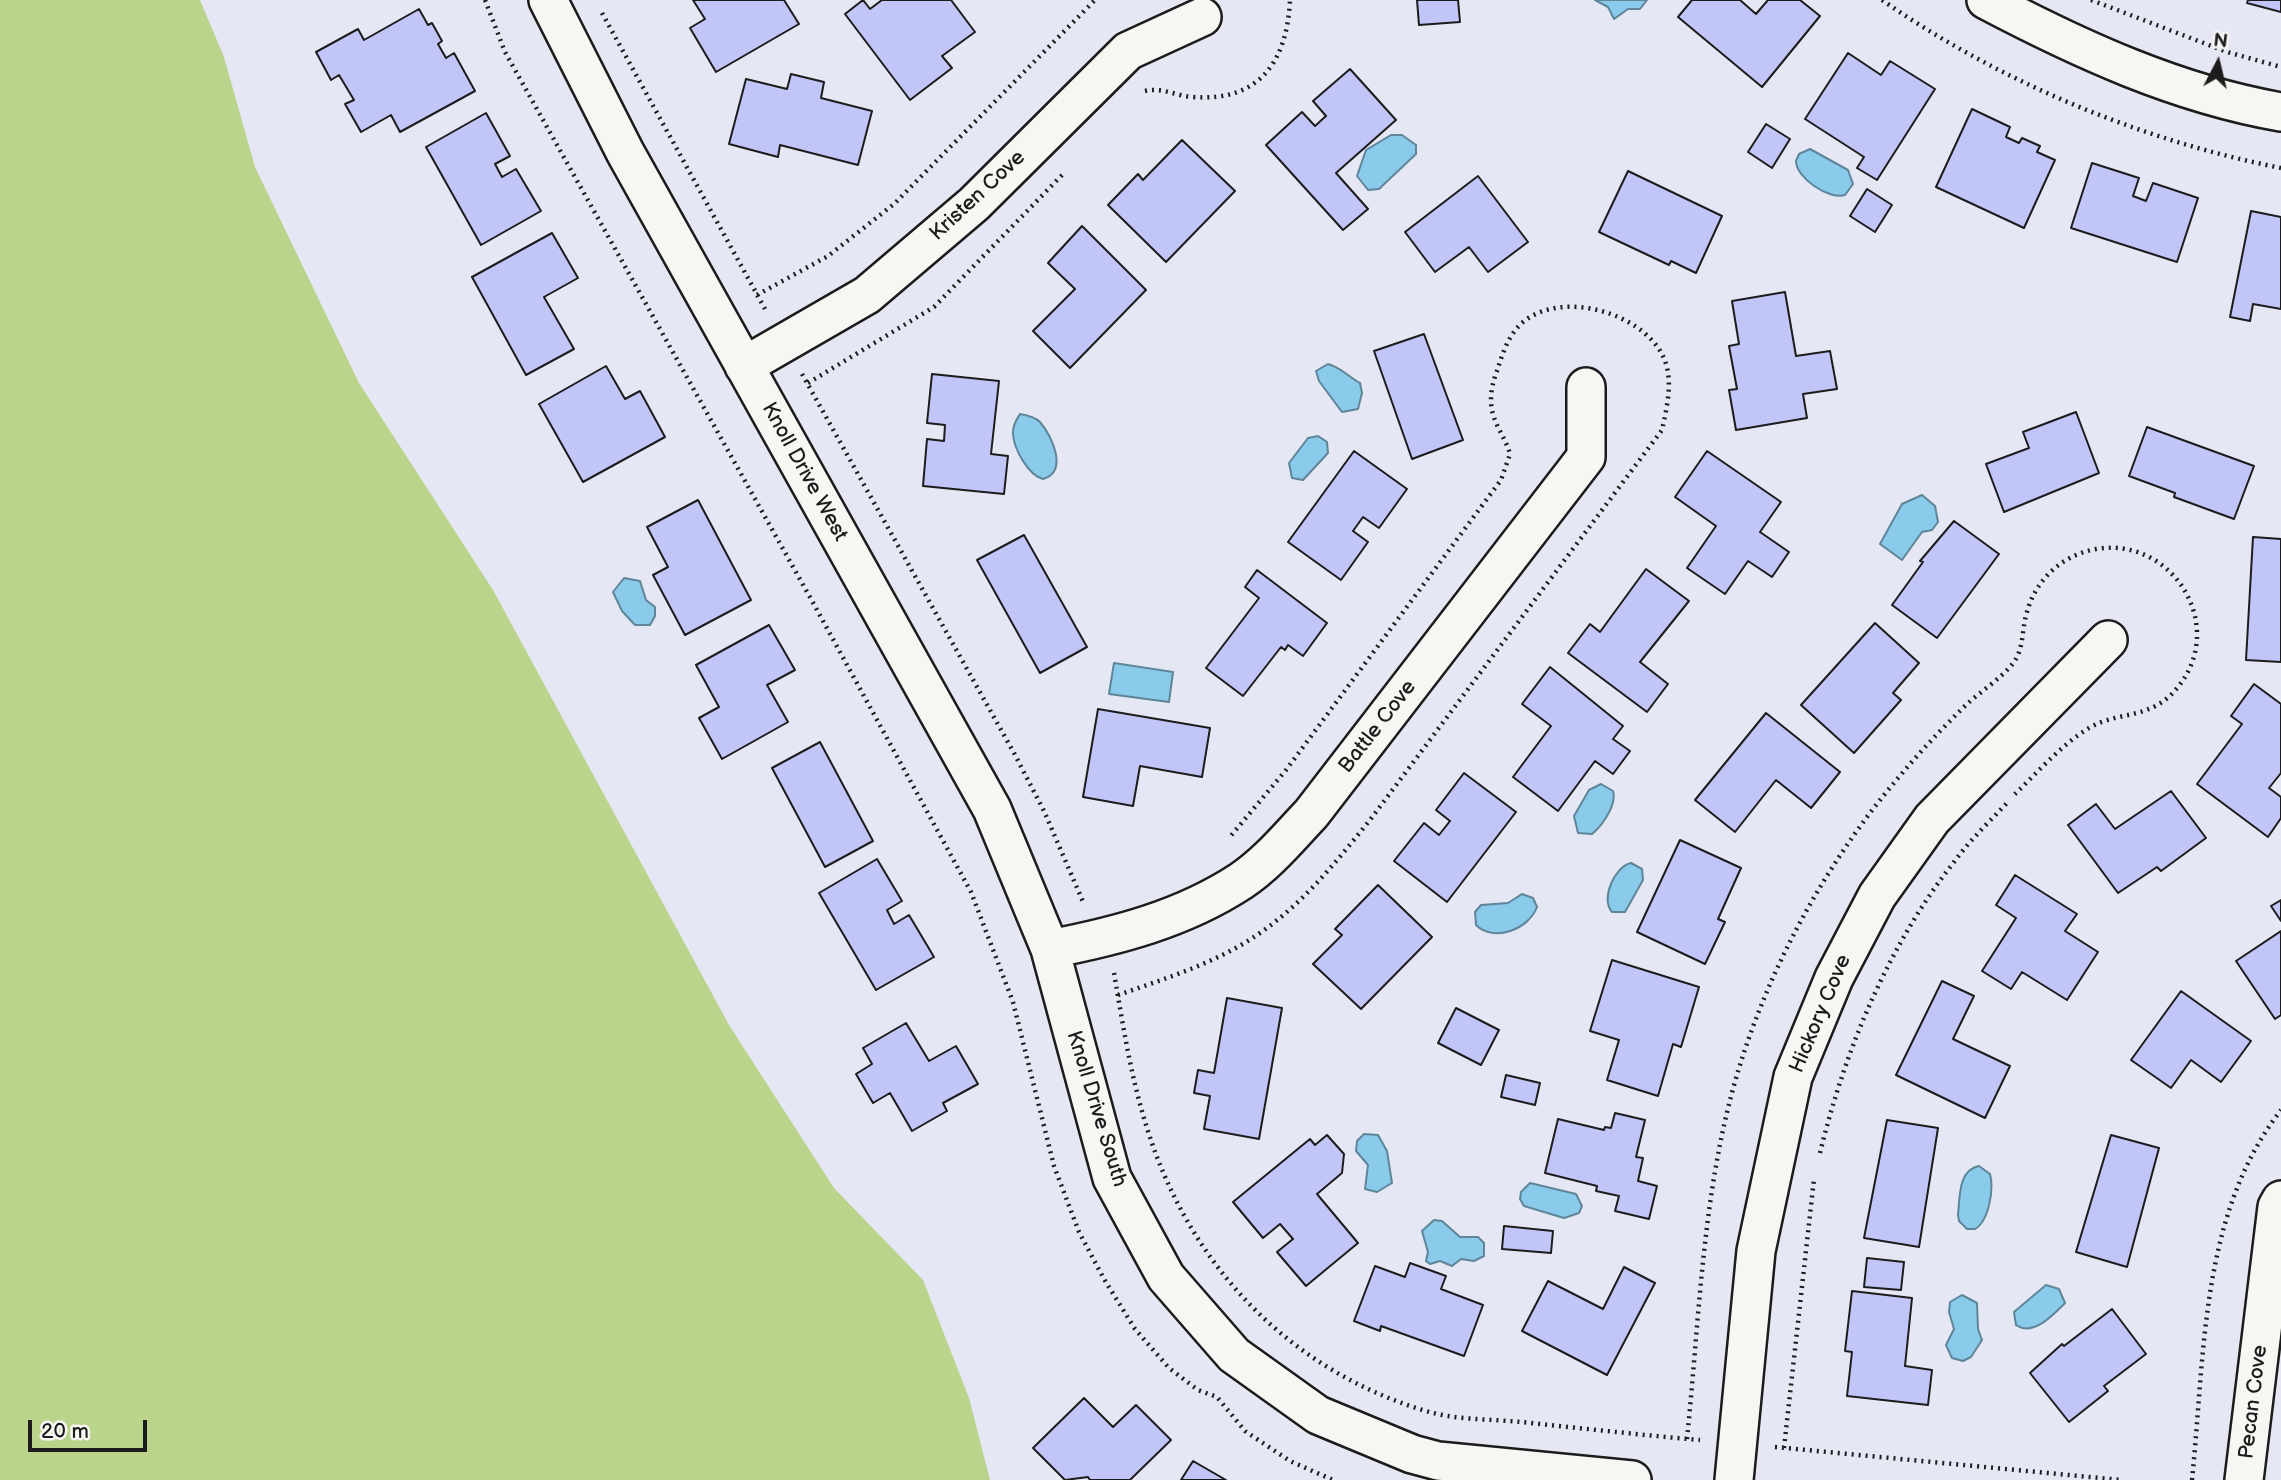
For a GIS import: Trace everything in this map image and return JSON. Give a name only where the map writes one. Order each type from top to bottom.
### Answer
[{"type":"street","name":"Knoll Drive West","points":[[548,0],[625,152],[992,810],[1050,949]]},
{"type":"street","points":[[1986,0],[2066,43],[2137,71],[2281,112]]},
{"type":"street","name":"Kristen Cove","points":[[744,366],[867,295],[974,204],[1128,51],[1202,17]]},
{"type":"street","name":"Battle Cove","points":[[1050,949],[1099,940],[1179,915],[1241,880],[1271,856],[1311,814],[1586,457],[1586,387]]},
{"type":"street","name":"Hickory Cove","points":[[1734,1480],[1756,1251],[1793,1077],[1833,978],[1877,896],[1932,819],[2108,640]]},
{"type":"street","name":"Knoll Drive South","points":[[1050,949],[1112,1178],[1166,1277],[1234,1355],[1318,1415],[1412,1454],[1438,1461],[1632,1480]]},
{"type":"street","name":"Pecan Cove","points":[[2244,1480],[2277,1207],[2281,1200]]},
{"type":"path","points":[[485,0],[505,52],[811,599],[971,892],[1013,1002],[1054,1166],[1079,1232],[1104,1279],[1135,1329],[1169,1368],[1198,1390],[1217,1398],[1245,1431],[1290,1461],[1333,1480]]},
{"type":"path","points":[[757,295],[828,256],[894,204],[1095,0]]},
{"type":"path","points":[[1134,93],[1157,88],[1191,97],[1219,97],[1244,90],[1264,77],[1280,55],[1289,30],[1290,0]]},
{"type":"path","points":[[1882,0],[1970,55],[2100,114],[2162,137],[2281,168]]},
{"type":"path","points":[[2091,0],[2227,52],[2281,67]]},
{"type":"path","points":[[597,6],[1044,811],[1114,972],[1132,1071],[1147,1128],[1164,1177],[1215,1266],[1241,1299],[1282,1335],[1338,1373],[1427,1411],[1687,1439],[2121,1480]]},
{"type":"path","points":[[807,384],[934,307],[1068,169]]},
{"type":"path","points":[[1687,1439],[1708,1228],[1733,1089],[1769,990],[1803,917],[1837,859],[1872,810],[1955,716],[2014,661],[2023,641],[2031,595],[2044,576],[2066,561],[2091,550],[2117,547],[2147,554],[2171,569],[2188,592],[2195,611],[2197,639],[2192,663],[2178,688],[2157,705],[2136,716],[2090,727],[2061,750],[1954,861],[1914,919],[1859,1030],[1831,1109],[1818,1160]]},
{"type":"path","points":[[2192,1480],[2213,1278],[2220,1237],[2233,1192],[2256,1144],[2281,1110]]},
{"type":"path","points":[[1784,1448],[1804,1246],[1815,1172]]},
{"type":"green space","points":[[0,0],[200,0],[224,57],[255,167],[359,383],[493,590],[729,1025],[834,1188],[923,1280],[969,1398],[990,1480],[0,1480]]},
{"type":"water","points":[[1595,0],[1647,0],[1640,9],[1628,9],[1614,19],[1608,7]]},
{"type":"water","points":[[1391,135],[1402,135],[1416,145],[1416,154],[1379,189],[1368,190],[1357,176],[1366,150]]},
{"type":"water","points":[[1810,149],[1848,170],[1853,184],[1845,195],[1838,196],[1822,191],[1801,174],[1796,161],[1799,154]]},
{"type":"water","points":[[1328,364],[1360,383],[1362,393],[1358,409],[1342,412],[1319,381],[1316,371]]},
{"type":"water","points":[[1020,414],[1040,422],[1056,453],[1055,469],[1043,479],[1027,467],[1016,447],[1013,431]]},
{"type":"water","points":[[1318,436],[1327,442],[1328,453],[1303,480],[1292,478],[1289,463],[1308,438]]},
{"type":"water","points":[[1922,495],[1935,506],[1938,522],[1932,530],[1922,532],[1902,560],[1880,544],[1902,504]]},
{"type":"water","points":[[624,578],[640,581],[646,600],[655,607],[655,616],[650,625],[635,625],[622,611],[613,592]]},
{"type":"water","points":[[1114,663],[1173,672],[1169,702],[1109,694]]},
{"type":"water","points":[[1601,784],[1613,791],[1611,808],[1605,820],[1592,834],[1578,833],[1574,816],[1589,790]]},
{"type":"water","points":[[1631,863],[1642,869],[1643,880],[1625,912],[1612,912],[1608,899],[1611,884],[1620,870]]},
{"type":"water","points":[[1522,894],[1533,898],[1537,907],[1527,922],[1501,933],[1492,933],[1476,925],[1475,912],[1481,905],[1508,903]]},
{"type":"water","points":[[1364,1134],[1378,1135],[1387,1151],[1392,1183],[1377,1192],[1365,1189],[1368,1165],[1356,1151],[1357,1141]]},
{"type":"water","points":[[1979,1166],[1990,1174],[1989,1204],[1980,1225],[1975,1229],[1967,1229],[1959,1221],[1958,1215],[1961,1185],[1967,1173]]},
{"type":"water","points":[[1530,1183],[1576,1194],[1582,1206],[1579,1213],[1564,1218],[1524,1206],[1520,1199],[1521,1192]]},
{"type":"water","points":[[1434,1220],[1442,1221],[1460,1237],[1478,1237],[1484,1243],[1484,1256],[1474,1261],[1461,1259],[1452,1266],[1440,1261],[1430,1264],[1426,1261],[1428,1252],[1422,1231]]},
{"type":"water","points":[[2046,1285],[2059,1289],[2065,1303],[2036,1326],[2022,1328],[2016,1325],[2014,1312]]},
{"type":"water","points":[[1962,1295],[1977,1303],[1978,1329],[1982,1340],[1971,1357],[1963,1361],[1952,1358],[1946,1345],[1954,1329],[1949,1312],[1950,1302]]},
{"type":"building","points":[[693,0],[784,0],[799,24],[716,72],[690,28],[705,19]]},
{"type":"building","points":[[863,0],[870,9],[882,0],[951,0],[975,32],[942,56],[952,68],[910,100],[845,14]]},
{"type":"building","points":[[1417,0],[1458,0],[1460,22],[1419,25]]},
{"type":"building","points":[[1692,0],[1740,0],[1756,14],[1768,0],[1800,0],[1820,16],[1762,87],[1678,17]]},
{"type":"building","points":[[2248,0],[2281,0],[2281,12],[2247,3]]},
{"type":"building","points":[[419,9],[428,25],[432,23],[442,41],[438,44],[446,58],[454,53],[475,91],[400,132],[391,115],[361,132],[345,104],[354,100],[339,75],[331,80],[316,52],[358,29],[364,40]]},
{"type":"building","points":[[1848,53],[1881,75],[1890,61],[1935,89],[1877,180],[1857,168],[1864,157],[1805,119]]},
{"type":"building","points":[[1350,69],[1396,120],[1336,173],[1368,209],[1343,230],[1266,145],[1302,112],[1315,126],[1326,116],[1313,101]]},
{"type":"building","points":[[791,74],[824,82],[821,98],[872,111],[858,165],[780,145],[778,157],[729,144],[746,79],[787,89]]},
{"type":"building","points":[[1972,109],[2010,127],[2006,137],[2019,143],[2022,138],[2040,146],[2037,152],[2055,160],[2024,228],[1936,187]]},
{"type":"building","points":[[486,113],[510,156],[495,164],[502,177],[516,169],[541,211],[481,245],[426,147]]},
{"type":"building","points":[[1766,124],[1790,139],[1772,168],[1748,152]]},
{"type":"building","points":[[1182,140],[1235,191],[1166,262],[1108,205],[1138,174],[1143,180]]},
{"type":"building","points":[[2092,163],[2139,178],[2133,196],[2146,201],[2153,183],[2198,198],[2177,262],[2071,228]]},
{"type":"building","points":[[1628,171],[1722,216],[1696,273],[1671,261],[1669,265],[1599,232]]},
{"type":"building","points":[[1478,176],[1528,242],[1488,272],[1469,247],[1435,272],[1405,232]]},
{"type":"building","points":[[1867,189],[1892,205],[1875,232],[1850,216]]},
{"type":"building","points":[[2251,211],[2281,217],[2281,309],[2253,304],[2250,321],[2230,317]]},
{"type":"building","points":[[1082,226],[1146,290],[1070,368],[1033,331],[1075,289],[1048,263]]},
{"type":"building","points":[[552,233],[578,278],[544,297],[574,349],[526,375],[472,277]]},
{"type":"building","points":[[1785,292],[1796,356],[1830,351],[1837,389],[1803,394],[1807,418],[1736,430],[1729,390],[1737,389],[1729,346],[1739,344],[1732,301]]},
{"type":"building","points":[[1424,334],[1463,440],[1412,459],[1374,351]]},
{"type":"building","points":[[606,366],[625,399],[640,391],[665,437],[583,482],[539,404]]},
{"type":"building","points":[[932,374],[999,381],[991,454],[1008,456],[1004,494],[923,486],[927,439],[944,441],[945,425],[927,423]]},
{"type":"building","points":[[2076,412],[2099,473],[2004,512],[1986,464],[2029,448],[2023,432]]},
{"type":"building","points":[[2147,427],[2254,466],[2234,519],[2174,497],[2175,493],[2129,476]]},
{"type":"building","points":[[1354,451],[1407,489],[1379,528],[1363,517],[1353,531],[1368,542],[1341,580],[1288,542]]},
{"type":"building","points":[[1707,451],[1781,502],[1760,532],[1789,552],[1772,577],[1748,561],[1725,594],[1687,568],[1716,526],[1675,497]]},
{"type":"building","points":[[698,500],[751,600],[685,635],[653,575],[668,567],[647,527]]},
{"type":"building","points":[[1954,521],[1999,554],[1937,638],[1892,605],[1923,562],[1920,561]]},
{"type":"building","points":[[1024,535],[1087,647],[1040,673],[977,560]]},
{"type":"building","points":[[2253,537],[2281,539],[2281,662],[2246,660]]},
{"type":"building","points":[[1646,569],[1689,601],[1640,662],[1668,684],[1647,712],[1568,653],[1590,624],[1600,632]]},
{"type":"building","points":[[1257,570],[1327,623],[1303,656],[1288,645],[1285,650],[1281,647],[1243,696],[1206,668],[1259,598],[1245,587]]},
{"type":"building","points":[[1875,623],[1919,663],[1893,693],[1901,700],[1854,753],[1801,705]]},
{"type":"building","points":[[769,625],[795,670],[767,685],[788,722],[722,759],[699,718],[719,707],[696,665]]},
{"type":"building","points":[[1550,667],[1623,726],[1613,739],[1630,751],[1613,774],[1595,761],[1558,811],[1513,777],[1551,726],[1522,704]]},
{"type":"building","points":[[2254,684],[2281,704],[2281,773],[2269,788],[2281,797],[2281,818],[2268,837],[2197,784],[2242,724],[2231,716]]},
{"type":"building","points":[[1098,709],[1210,728],[1202,777],[1140,766],[1133,806],[1083,797]]},
{"type":"building","points":[[1766,713],[1840,772],[1811,808],[1776,780],[1735,832],[1695,800]]},
{"type":"building","points":[[820,742],[873,841],[825,867],[772,768]]},
{"type":"building","points":[[1464,773],[1516,812],[1447,902],[1394,861],[1424,823],[1439,835],[1450,821],[1436,810]]},
{"type":"building","points":[[2171,791],[2206,838],[2161,871],[2157,867],[2118,893],[2068,825],[2096,804],[2115,829]]},
{"type":"building","points":[[1680,840],[1741,868],[1718,919],[1725,922],[1705,964],[1637,932]]},
{"type":"building","points":[[877,859],[902,901],[887,910],[894,924],[909,915],[934,957],[876,990],[819,893]]},
{"type":"building","points":[[2015,875],[2077,914],[2065,931],[2098,952],[2067,1000],[2022,972],[2011,989],[1982,971],[2016,918],[1996,905]]},
{"type":"building","points":[[1378,885],[1432,937],[1361,1009],[1313,964],[1342,935],[1335,929]]},
{"type":"building","points":[[2281,900],[2281,921],[2271,906]]},
{"type":"building","points":[[2281,931],[2281,1015],[2275,1019],[2236,961]]},
{"type":"building","points":[[1612,960],[1699,987],[1681,1047],[1673,1044],[1658,1096],[1607,1080],[1619,1040],[1590,1031]]},
{"type":"building","points":[[1942,981],[1974,996],[1953,1039],[2010,1066],[1985,1118],[1896,1075]]},
{"type":"building","points":[[2181,991],[2251,1041],[2221,1082],[2191,1060],[2171,1088],[2131,1060]]},
{"type":"building","points":[[1227,998],[1282,1008],[1259,1139],[1204,1129],[1210,1096],[1194,1093],[1198,1070],[1214,1073]]},
{"type":"building","points":[[1456,1008],[1499,1030],[1481,1065],[1438,1043]]},
{"type":"building","points":[[906,1023],[929,1061],[956,1046],[978,1084],[943,1103],[947,1111],[912,1131],[890,1093],[873,1103],[856,1074],[872,1064],[863,1048]]},
{"type":"building","points":[[1506,1075],[1540,1083],[1535,1105],[1501,1097]]},
{"type":"building","points":[[1615,1113],[1645,1120],[1636,1157],[1643,1158],[1638,1181],[1657,1186],[1649,1219],[1615,1211],[1619,1196],[1596,1191],[1597,1186],[1545,1173],[1558,1119],[1604,1130],[1605,1127],[1611,1128]]},
{"type":"building","points":[[1887,1120],[1938,1128],[1919,1247],[1864,1238]]},
{"type":"building","points":[[1327,1135],[1344,1154],[1342,1173],[1317,1194],[1358,1243],[1306,1286],[1277,1252],[1293,1239],[1280,1224],[1263,1238],[1233,1202],[1310,1139],[1315,1145]]},
{"type":"building","points":[[2111,1135],[2159,1148],[2127,1267],[2076,1252]]},
{"type":"building","points":[[1504,1226],[1553,1231],[1551,1253],[1502,1249]]},
{"type":"building","points":[[1867,1258],[1904,1262],[1901,1290],[1864,1287]]},
{"type":"building","points":[[1410,1263],[1446,1276],[1441,1289],[1483,1305],[1464,1356],[1381,1326],[1380,1331],[1354,1321],[1375,1266],[1405,1277]]},
{"type":"building","points":[[1624,1267],[1655,1283],[1607,1375],[1522,1331],[1548,1281],[1603,1309]]},
{"type":"building","points":[[1852,1291],[1912,1298],[1905,1366],[1932,1370],[1928,1405],[1847,1396],[1852,1352],[1845,1351]]},
{"type":"building","points":[[2112,1309],[2146,1354],[2104,1386],[2108,1391],[2069,1422],[2030,1373],[2062,1344],[2064,1346]]},
{"type":"building","points":[[1084,1398],[1113,1427],[1136,1405],[1171,1440],[1130,1480],[1090,1480],[1088,1477],[1065,1480],[1033,1448]]},
{"type":"building","points":[[1193,1461],[1226,1480],[1181,1480]]}]
